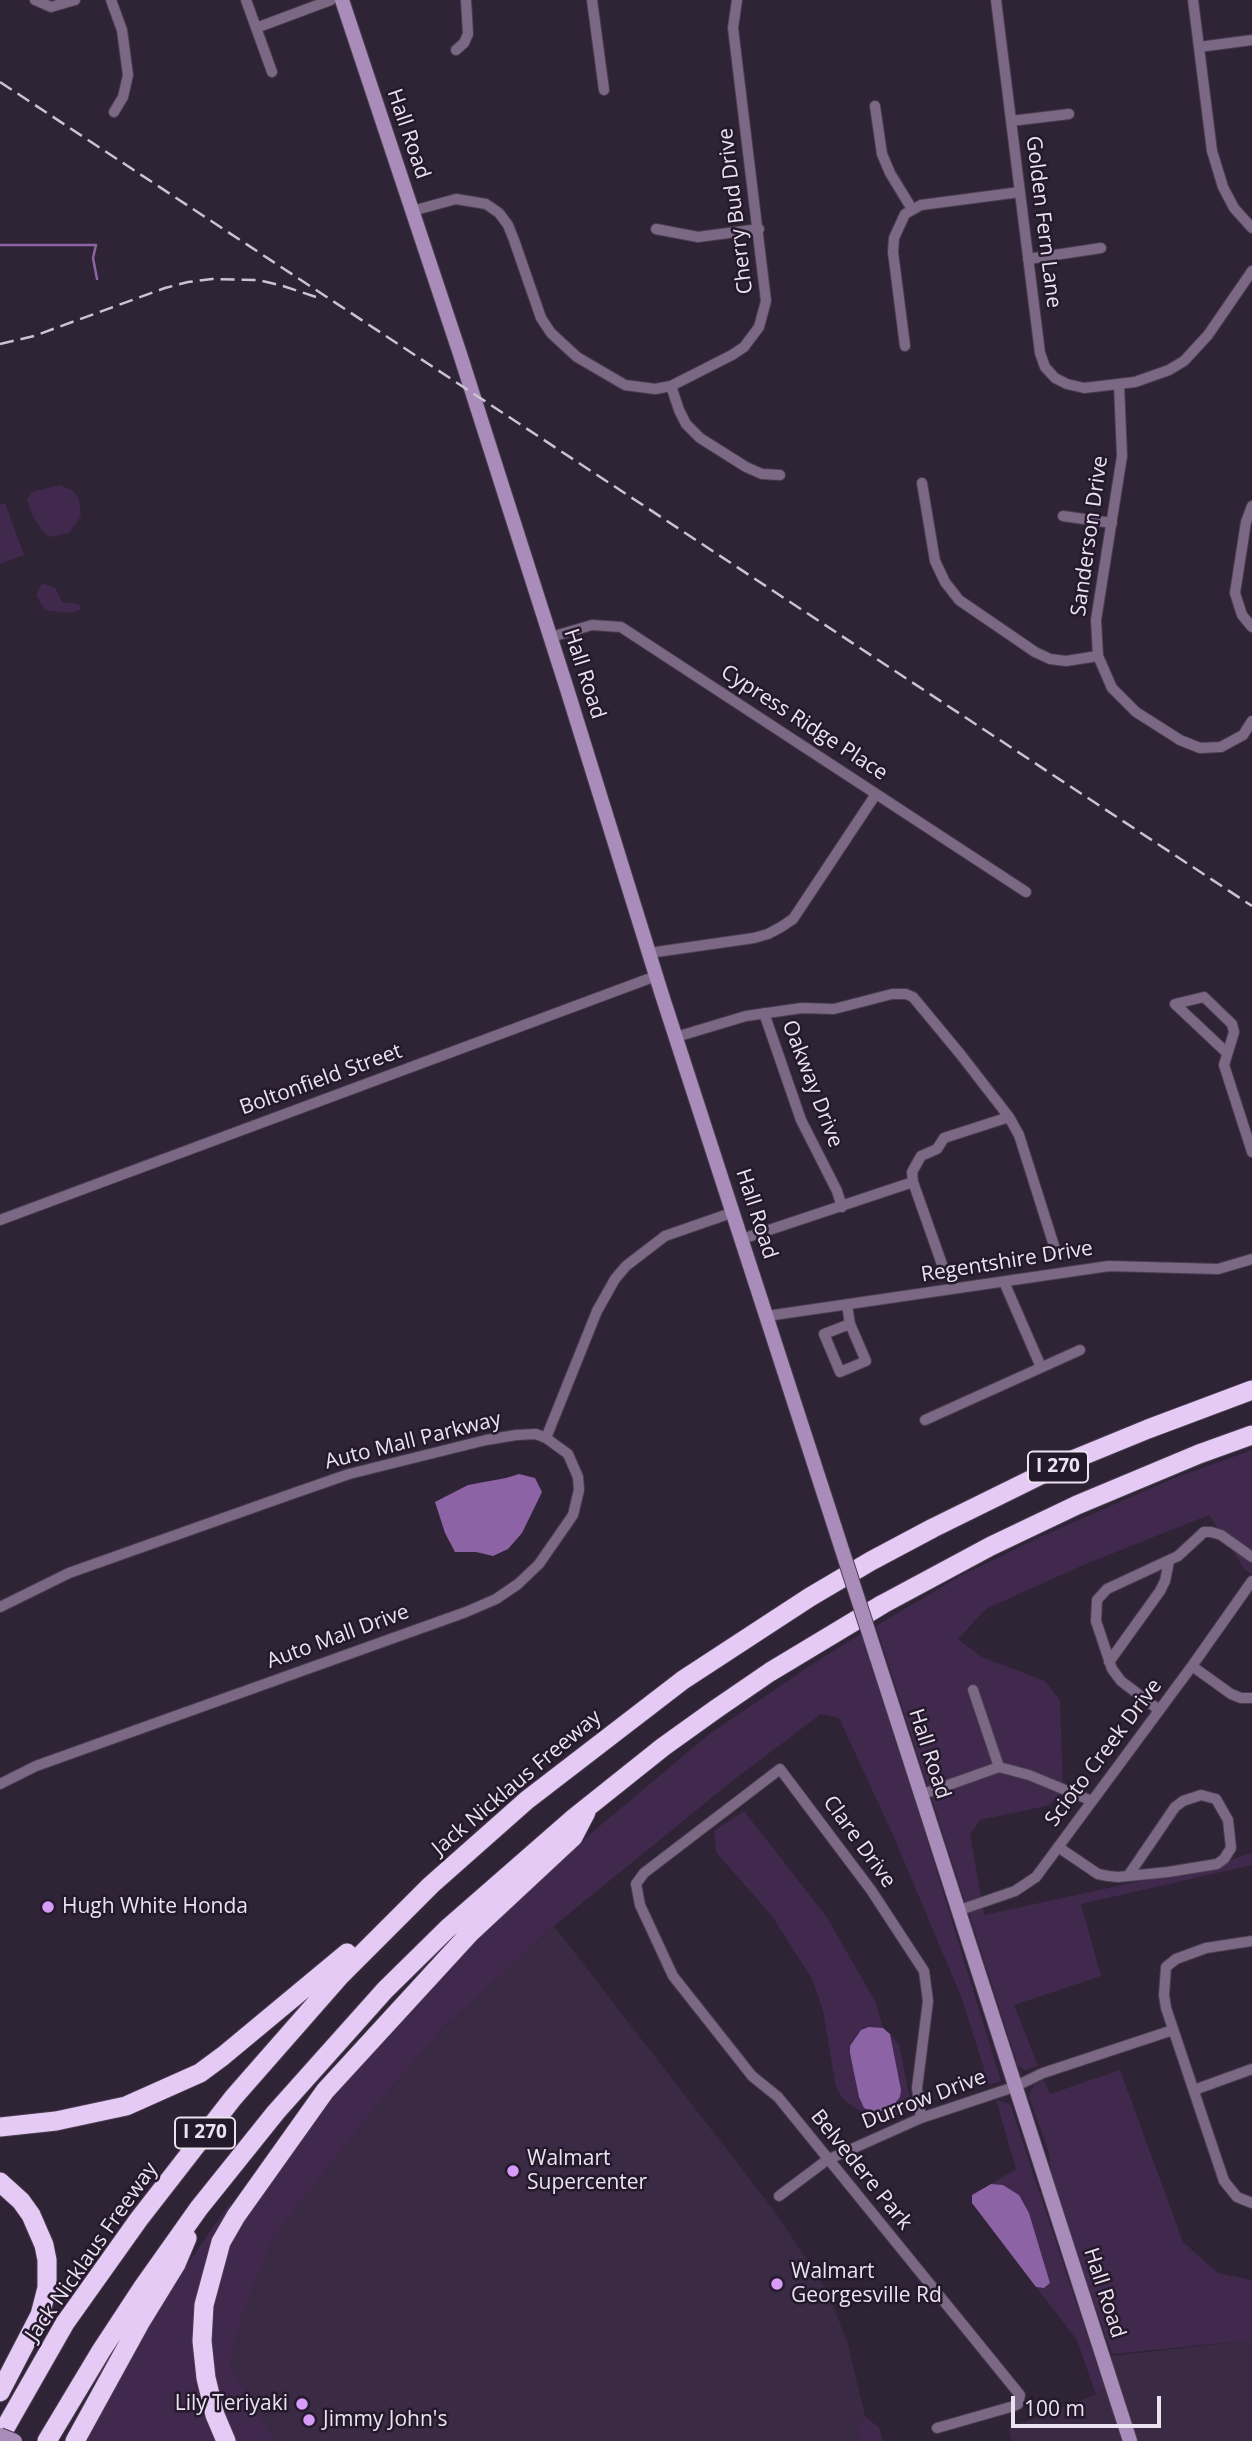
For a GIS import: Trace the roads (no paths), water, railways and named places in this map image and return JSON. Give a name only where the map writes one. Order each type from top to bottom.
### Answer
[{"type":"highway","name":"Jack Nicklaus Freeway","points":[[0,2436],[65,2323],[139,2219],[215,2120],[340,1976],[427,1889],[527,1800],[642,1709],[810,1597],[933,1528],[1054,1469],[1148,1429],[1252,1390]]},
{"type":"highway","name":"I 270","points":[[47,2441],[143,2287],[199,2208],[276,2112],[386,1990],[456,1920],[589,1805],[663,1747],[770,1672],[883,1604],[1077,1504],[1252,1435]]},
{"type":"highway","points":[[226,2441],[215,2415],[206,2378],[202,2341],[204,2305],[221,2242],[236,2216],[326,2091],[470,1933],[573,1837],[589,1805]]},
{"type":"highway","points":[[0,2127],[56,2121],[127,2106],[200,2073],[427,1889]]},
{"type":"highway","points":[[0,2182],[21,2201],[31,2215],[44,2245],[47,2260],[47,2288],[40,2315],[0,2392]]},
{"type":"highway","points":[[75,2441],[141,2321],[176,2264],[199,2208]]},
{"type":"main road","name":"Hall Road","points":[[342,0],[551,637],[656,976],[1130,2441]]},
{"type":"main road","points":[[0,2436],[15,2441]]},
{"type":"street","points":[[36,0],[51,7],[75,0]]},
{"type":"street","points":[[111,0],[122,30],[128,75],[123,97],[114,112]]},
{"type":"street","points":[[246,0],[272,72]]},
{"type":"street","points":[[256,28],[331,0]]},
{"type":"street","points":[[456,50],[464,43],[468,34],[466,0]]},
{"type":"street","points":[[592,0],[604,90]]},
{"type":"street","name":"Cherry Bud Drive","points":[[412,211],[456,199],[486,204],[499,213],[508,225],[541,318],[551,333],[577,357],[625,385],[655,389],[671,386],[732,355],[744,346],[759,327],[764,313],[766,289],[733,28],[737,0]]},
{"type":"street","name":"Golden Fern Lane","points":[[996,0],[1040,353],[1045,367],[1055,379],[1080,388],[1119,384]]},
{"type":"street","points":[[1193,0],[1212,151],[1223,187],[1234,208],[1252,228]]},
{"type":"street","points":[[1199,47],[1252,40]]},
{"type":"street","points":[[875,106],[882,154],[912,209]]},
{"type":"street","points":[[1011,121],[1069,114]]},
{"type":"street","points":[[905,346],[892,252],[899,225],[912,209],[935,203],[1020,192]]},
{"type":"street","points":[[656,229],[698,237],[759,229]]},
{"type":"street","points":[[1028,259],[1101,248]]},
{"type":"street","points":[[1119,384],[1153,377],[1184,360],[1208,335],[1252,271]]},
{"type":"street","name":"Sanderson Drive","points":[[1119,384],[1122,456],[1096,620],[1098,656],[1112,688],[1136,712],[1180,740],[1199,748],[1221,747],[1243,735],[1252,721]]},
{"type":"street","points":[[671,386],[679,410],[700,438],[746,467],[762,474],[780,475]]},
{"type":"street","points":[[922,483],[935,561],[945,582],[959,600],[1035,652],[1051,659],[1066,661],[1098,656]]},
{"type":"street","points":[[1252,506],[1246,522],[1236,600],[1242,615],[1252,627]]},
{"type":"street","points":[[1063,516],[1112,523]]},
{"type":"street","name":"Cypress Ridge Place","points":[[551,637],[592,625],[621,627],[1026,892]]},
{"type":"street","points":[[649,953],[754,938],[768,934],[793,919],[876,794]]},
{"type":"street","name":"Boltonfield Street","points":[[0,1220],[656,976]]},
{"type":"street","points":[[676,1037],[746,1016],[802,1008],[834,1009],[864,999],[906,993],[922,1005],[1009,1117],[1021,1138],[1056,1252]]},
{"type":"street","points":[[1227,1053],[1175,1004],[1204,997],[1231,1024],[1234,1032],[1224,1065],[1252,1152]]},
{"type":"street","name":"Oakway Drive","points":[[764,1013],[801,1120],[842,1207]]},
{"type":"street","points":[[944,1270],[913,1182],[912,1172],[921,1156],[937,1149],[944,1138],[1009,1117]]},
{"type":"street","points":[[743,1239],[913,1182]]},
{"type":"street","points":[[546,1438],[597,1311],[615,1279],[626,1266],[665,1236],[734,1212]]},
{"type":"street","name":"Regentshire Drive","points":[[767,1316],[1109,1266],[1218,1269],[1252,1259]]},
{"type":"street","points":[[1004,1282],[1041,1367]]},
{"type":"street","points":[[847,1304],[850,1324],[866,1361],[840,1372],[824,1335],[850,1324]]},
{"type":"street","points":[[925,1420],[1080,1350]]},
{"type":"street","name":"Auto Mall Parkway","points":[[0,1608],[69,1573],[349,1474],[496,1438],[536,1434],[546,1438]]},
{"type":"street","name":"Auto Mall Drive","points":[[0,1784],[36,1766],[496,1599],[518,1584],[539,1564],[573,1515],[576,1506],[579,1490],[574,1464],[561,1447],[546,1438]]},
{"type":"street","points":[[1159,1710],[1121,1681],[1109,1662],[1097,1621],[1097,1600],[1107,1589],[1169,1561],[1204,1532],[1221,1535],[1252,1557]]},
{"type":"street","points":[[1109,1662],[1160,1591],[1169,1561]]},
{"type":"street","name":"Scioto Creek Drive","points":[[957,1911],[1027,1885],[1036,1877],[1252,1581]]},
{"type":"street","points":[[1192,1666],[1231,1694],[1252,1698]]},
{"type":"street","points":[[973,1690],[999,1767]]},
{"type":"street","points":[[920,1795],[999,1767],[1029,1775],[1091,1801]]},
{"type":"street","name":"Clare Drive","points":[[636,1884],[643,1873],[780,1769],[872,1890],[924,1971],[928,2001],[916,2088],[921,2118]]},
{"type":"street","points":[[1058,1847],[1098,1874],[1128,1876],[1217,1864],[1231,1848],[1228,1820],[1216,1799],[1201,1795],[1175,1807],[1128,1876]]},
{"type":"street","name":"Belvedere Park","points":[[636,1884],[640,1905],[673,1976],[752,2076],[778,2097],[1020,2395],[1018,2404],[1014,2406],[937,2428]]},
{"type":"street","points":[[1252,1941],[1195,1951],[1176,1959],[1166,1967],[1166,2008],[1224,2181],[1237,2197],[1252,2203]]},
{"type":"street","name":"Durrow Drive","points":[[779,2196],[827,2160],[921,2118],[1014,2087],[1043,2073],[1173,2030]]},
{"type":"street","points":[[1194,2090],[1252,2069]]},
{"type":"waterway","points":[[0,245],[96,245],[93,258],[97,279]]},
{"type":"railway","points":[[0,82],[1252,906]]},
{"type":"railway","points":[[0,344],[34,336],[188,282],[212,279],[258,280],[316,297]]},
{"type":"place","name":"Hugh White Honda","points":[[48,1907]]},
{"type":"place","name":"Walmart Supercenter","points":[[513,2171]]},
{"type":"place","name":"Walmart Georgesville Rd","points":[[777,2284]]},
{"type":"place","name":"Lily Teriyaki","points":[[302,2404]]},
{"type":"place","name":"Jimmy John's","points":[[309,2420]]}]
